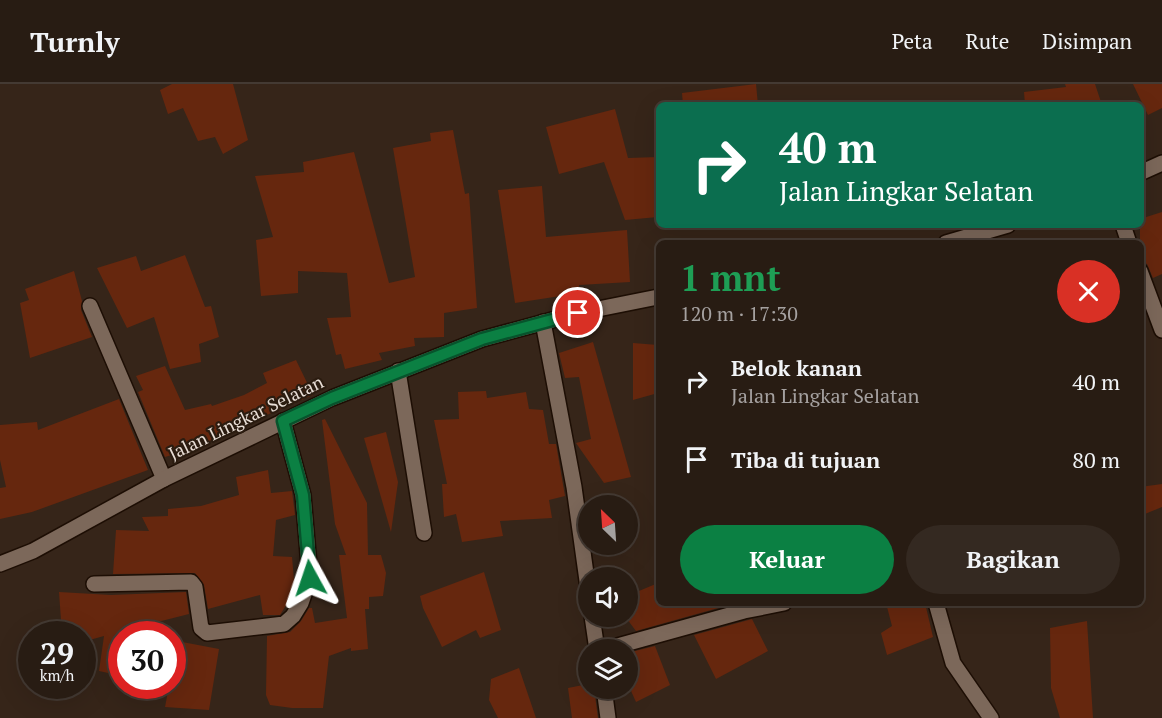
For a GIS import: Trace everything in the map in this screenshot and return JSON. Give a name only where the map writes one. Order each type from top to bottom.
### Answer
[{"type":"street","points":[[1144,171],[1162,163]]},
{"type":"street","points":[[956,240],[998,228]]},
{"type":"street","points":[[1144,282],[1162,330]]},
{"type":"street","name":"Jalan Lingkar Selatan","points":[[0,564],[33,551],[165,478],[283,421],[398,371],[482,339],[543,322],[656,297]]},
{"type":"street","points":[[90,306],[165,478]]},
{"type":"street","points":[[543,322],[574,487],[585,567]]},
{"type":"street","points":[[398,371],[424,533]]},
{"type":"street","points":[[94,584],[191,582],[195,587],[201,628],[207,633],[284,624],[301,603],[310,578],[303,495],[283,421]]},
{"type":"street","points":[[638,640],[769,606]]},
{"type":"street","points":[[937,606],[953,663],[991,718]]},
{"type":"street","points":[[605,699],[608,718]]},
{"type":"building","points":[[172,84],[233,84],[248,140],[223,154],[215,137],[198,141],[183,108],[168,114],[160,90]]},
{"type":"building","points":[[756,84],[758,102],[683,102],[682,93]]},
{"type":"building","points":[[1065,84],[1095,84],[1101,102],[1025,102],[1024,92],[1066,87]]},
{"type":"building","points":[[1133,84],[1162,84],[1162,108],[1148,115],[1144,102],[1142,102]]},
{"type":"building","points":[[615,109],[628,158],[656,157],[656,217],[625,220],[604,162],[559,174],[546,127]]},
{"type":"building","points":[[453,130],[465,194],[469,193],[477,308],[444,313],[444,337],[414,338],[415,346],[379,353],[382,360],[345,369],[341,354],[336,355],[327,318],[351,317],[347,273],[298,271],[298,293],[261,296],[256,240],[273,237],[255,176],[304,172],[303,162],[354,152],[389,283],[415,277],[393,148],[431,141],[430,133]]},
{"type":"building","points":[[542,186],[546,237],[627,230],[630,282],[579,285],[580,293],[515,303],[498,190]]},
{"type":"building","points":[[1162,212],[1162,274],[1153,278],[1147,264],[1144,263],[1144,240],[1140,240],[1140,228],[1144,228],[1144,218]]},
{"type":"building","points":[[185,255],[205,307],[211,306],[219,337],[199,344],[201,362],[170,369],[154,317],[127,328],[97,268],[136,256],[141,271]]},
{"type":"building","points":[[74,271],[82,301],[81,310],[92,337],[30,358],[20,303],[29,300],[25,289]]},
{"type":"building","points":[[593,342],[631,477],[604,483],[576,443],[591,439],[579,377],[565,378],[559,353]]},
{"type":"building","points":[[633,343],[656,345],[656,394],[633,400]]},
{"type":"building","points":[[296,360],[313,395],[246,424],[220,432],[221,435],[198,447],[165,457],[138,392],[143,390],[136,376],[165,366],[185,410],[211,404],[212,406],[244,395],[267,383],[263,373]]},
{"type":"building","points":[[486,391],[487,398],[526,392],[529,409],[543,410],[549,444],[556,444],[565,496],[549,500],[552,518],[500,521],[503,536],[462,542],[456,514],[444,517],[442,484],[447,484],[434,420],[459,419],[458,392]]},
{"type":"building","points":[[119,399],[148,470],[32,512],[0,519],[0,488],[6,487],[0,460],[0,425],[37,422],[38,430]]},
{"type":"building","points":[[325,419],[367,503],[368,555],[381,555],[386,573],[383,596],[369,597],[369,609],[365,609],[368,649],[351,651],[351,648],[329,656],[323,708],[270,705],[266,695],[267,636],[290,632],[309,608],[312,608],[315,623],[347,618],[339,555],[346,555],[335,524],[322,420]]},
{"type":"building","points":[[386,432],[398,482],[391,532],[364,438]]},
{"type":"building","points":[[268,470],[271,493],[292,491],[295,515],[276,520],[273,556],[292,557],[295,591],[280,615],[263,615],[260,595],[208,609],[204,585],[195,573],[113,574],[116,530],[149,531],[142,517],[168,516],[168,509],[201,506],[239,495],[236,477]]},
{"type":"building","points":[[1162,484],[1162,507],[1144,514],[1144,486]]},
{"type":"building","points":[[484,572],[501,630],[480,638],[476,630],[442,647],[423,608],[420,596]]},
{"type":"building","points":[[656,584],[656,606],[725,606],[636,631],[633,627],[638,627],[638,591]]},
{"type":"building","points":[[59,592],[111,595],[186,592],[189,614],[161,621],[108,621],[108,673],[99,671],[104,636],[96,638],[96,621],[61,621]]},
{"type":"building","points":[[887,606],[926,606],[933,637],[887,655],[881,633],[892,626]]},
{"type":"building","points":[[752,619],[768,651],[716,679],[694,635]]},
{"type":"building","points":[[1087,621],[1093,718],[1060,718],[1051,688],[1050,628]]},
{"type":"building","points":[[186,643],[219,649],[209,710],[165,707],[167,699],[186,699]]},
{"type":"building","points":[[655,646],[670,685],[636,702],[635,699],[638,699],[638,650]]},
{"type":"building","points":[[519,668],[536,718],[498,718],[489,700],[491,679]]},
{"type":"building","points":[[578,686],[578,699],[595,699],[598,718],[572,718],[568,688]]},
{"type":"route","points":[[310,578],[303,495],[283,421],[332,398],[482,339],[578,313]]}]
